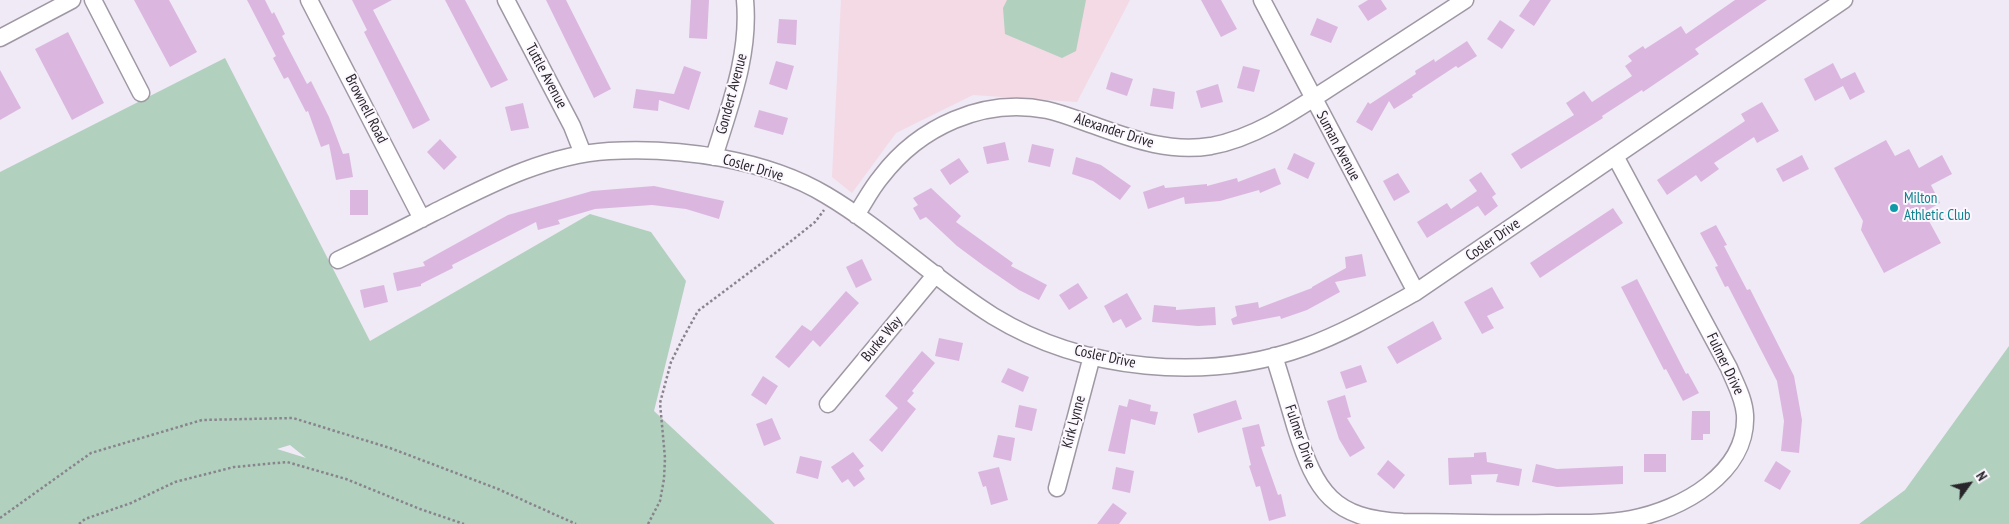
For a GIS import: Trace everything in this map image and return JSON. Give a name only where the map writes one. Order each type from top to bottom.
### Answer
[{"type":"street","points":[[0,38],[72,0]]},
{"type":"street","points":[[93,0],[141,93]]},
{"type":"street","name":"Brownell Road","points":[[309,0],[422,219]]},
{"type":"street","name":"Tuttle Avenue","points":[[506,0],[572,126],[583,154]]},
{"type":"street","name":"Gondert Avenue","points":[[714,157],[740,73],[746,22],[745,0]]},
{"type":"street","name":"Suman Avenue","points":[[1262,0],[1416,292]]},
{"type":"street","name":"Alexander Drive","points":[[856,215],[880,178],[912,144],[952,120],[974,113],[1018,107],[1047,110],[1144,143],[1188,148],[1234,140],[1270,123],[1313,98],[1465,0]]},
{"type":"street","name":"Cosler Drive","points":[[338,260],[518,172],[547,162],[583,154],[638,150],[714,157],[750,165],[793,180],[832,199],[965,297],[1003,321],[1055,345],[1092,356],[1141,365],[1174,368],[1240,363],[1274,356],[1333,336],[1416,292],[1844,0]]},
{"type":"street","name":"Fulmer Drive","points":[[1274,356],[1310,471],[1328,497],[1346,510],[1361,517],[1377,521],[1403,522],[1610,522],[1656,512],[1708,485],[1723,473],[1739,450],[1744,429],[1743,400],[1724,360],[1615,156]]},
{"type":"street","name":"Burke Way","points":[[828,404],[936,274]]},
{"type":"street","name":"Kirk Lynne","points":[[1057,488],[1092,356]]},
{"type":"path","points":[[648,524],[660,501],[664,479],[665,458],[660,403],[670,362],[694,318],[698,311],[718,295],[815,222],[832,199]]},
{"type":"path","points":[[0,518],[92,454],[202,420],[293,418],[399,451],[498,489],[576,524]]},
{"type":"path","points":[[79,524],[85,519],[131,503],[175,482],[234,466],[287,462],[346,479],[420,509],[464,524]]},
{"type":"shaded area","points":[[841,0],[1130,0],[1077,102],[973,95],[896,133],[852,193],[832,177]]},
{"type":"green space","points":[[1007,0],[1086,0],[1076,51],[1062,58],[1005,34],[1003,8]]},
{"type":"green space","points":[[225,58],[370,341],[590,214],[651,232],[686,281],[654,411],[775,524],[0,524],[0,172]],"holes":[[[290,445],[306,458],[277,449]]]},
{"type":"green space","points":[[2009,346],[2009,524],[1859,524],[1905,490]]},
{"type":"building","points":[[134,0],[169,0],[197,52],[170,67]]},
{"type":"building","points":[[247,0],[265,0],[272,14],[274,12],[285,34],[282,36],[307,84],[311,81],[329,117],[343,154],[349,153],[353,177],[336,180],[329,144],[321,147],[308,111],[306,112],[288,77],[284,79],[273,58],[276,56]]},
{"type":"building","points":[[352,0],[392,0],[373,10],[430,120],[413,129],[364,32],[367,30]]},
{"type":"building","points":[[445,0],[465,0],[508,80],[491,88]]},
{"type":"building","points":[[546,0],[566,0],[611,89],[594,98]]},
{"type":"building","points":[[691,0],[709,0],[707,39],[689,38]]},
{"type":"building","points":[[1201,0],[1221,0],[1237,29],[1221,37]]},
{"type":"building","points":[[1368,0],[1381,0],[1387,9],[1368,21],[1358,6]]},
{"type":"building","points":[[1530,0],[1551,0],[1534,26],[1519,16]]},
{"type":"building","points":[[1735,0],[1767,0],[1695,49],[1699,54],[1643,92],[1642,90],[1602,116],[1603,118],[1521,169],[1511,154],[1574,115],[1566,103],[1584,91],[1592,102],[1632,76],[1625,66],[1632,61],[1628,56],[1643,46],[1645,49],[1681,26],[1686,34]]},
{"type":"building","points":[[1317,18],[1338,27],[1331,43],[1310,35]]},
{"type":"building","points":[[779,19],[797,20],[796,45],[777,43]]},
{"type":"building","points":[[1500,20],[1515,30],[1502,49],[1487,39]]},
{"type":"building","points":[[68,32],[104,103],[72,120],[35,49]]},
{"type":"building","points":[[1467,41],[1477,56],[1458,68],[1456,66],[1394,109],[1389,101],[1372,131],[1356,122],[1368,102],[1370,104],[1416,74],[1415,71],[1434,59],[1435,62]]},
{"type":"building","points":[[776,61],[794,66],[787,90],[769,84]]},
{"type":"building","points":[[1833,63],[1841,79],[1855,72],[1865,92],[1850,100],[1843,86],[1815,101],[1804,79]]},
{"type":"building","points":[[684,66],[701,72],[689,110],[659,100],[658,111],[633,108],[636,89],[674,94]]},
{"type":"building","points":[[1243,66],[1260,70],[1254,92],[1237,88]]},
{"type":"building","points":[[0,70],[21,108],[0,120]]},
{"type":"building","points":[[1111,72],[1133,79],[1127,96],[1106,89]]},
{"type":"building","points":[[1218,84],[1223,102],[1201,108],[1196,91]]},
{"type":"building","points":[[1153,88],[1175,92],[1173,109],[1150,106]]},
{"type":"building","points":[[1762,102],[1779,131],[1757,143],[1754,137],[1714,163],[1719,169],[1701,182],[1696,175],[1667,195],[1657,180],[1745,121],[1741,114]]},
{"type":"building","points":[[523,103],[529,128],[511,131],[505,107]]},
{"type":"building","points":[[759,110],[788,118],[783,135],[754,127]]},
{"type":"building","points":[[440,139],[457,157],[444,170],[427,152]]},
{"type":"building","name":"Milton Athletic Club","points":[[1886,140],[1895,156],[1909,149],[1919,168],[1942,155],[1952,174],[1931,185],[1940,203],[1924,212],[1941,243],[1884,273],[1861,230],[1863,221],[1834,168]]},
{"type":"building","points":[[1005,142],[1009,160],[987,164],[983,147]]},
{"type":"building","points":[[1032,144],[1054,149],[1050,167],[1028,162]]},
{"type":"building","points":[[1294,153],[1315,163],[1308,179],[1287,169]]},
{"type":"building","points":[[1802,155],[1809,169],[1783,182],[1776,169]]},
{"type":"building","points":[[1076,157],[1101,165],[1131,186],[1120,200],[1093,181],[1072,174]]},
{"type":"building","points":[[959,158],[969,172],[950,185],[940,170]]},
{"type":"building","points":[[1275,168],[1281,184],[1260,193],[1259,190],[1220,201],[1185,204],[1184,197],[1148,209],[1143,192],[1164,185],[1165,188],[1207,184],[1207,186],[1237,178],[1238,182]]},
{"type":"building","points":[[1481,172],[1496,194],[1492,197],[1498,206],[1485,216],[1478,206],[1427,238],[1417,222],[1447,203],[1451,209],[1477,191],[1469,180]]},
{"type":"building","points":[[1398,173],[1410,192],[1394,201],[1383,181]]},
{"type":"building","points":[[654,186],[724,201],[719,219],[686,209],[652,205],[595,209],[558,220],[560,224],[538,230],[536,222],[452,265],[453,268],[421,284],[421,286],[397,291],[393,273],[425,266],[423,262],[508,215],[592,191]]},
{"type":"building","points":[[931,188],[961,216],[956,222],[1013,263],[1011,266],[1047,285],[1039,300],[1019,290],[984,266],[957,246],[926,217],[920,220],[913,208],[918,205],[913,198]]},
{"type":"building","points":[[350,190],[368,190],[368,215],[350,215]]},
{"type":"building","points":[[1613,208],[1623,223],[1540,278],[1530,263]]},
{"type":"building","points":[[1716,225],[1727,245],[1724,246],[1747,290],[1750,289],[1794,376],[1802,420],[1799,453],[1781,451],[1784,421],[1777,381],[1728,286],[1725,287],[1715,267],[1718,266],[1700,233]]},
{"type":"building","points":[[1362,254],[1366,276],[1335,282],[1340,292],[1307,310],[1281,319],[1280,316],[1233,325],[1231,319],[1237,316],[1235,306],[1258,302],[1259,308],[1312,288],[1346,268],[1345,257]]},
{"type":"building","points":[[862,259],[872,280],[856,288],[846,267]]},
{"type":"building","points":[[1637,279],[1686,374],[1688,373],[1699,393],[1683,401],[1666,369],[1664,370],[1621,287]]},
{"type":"building","points":[[1078,283],[1088,298],[1069,310],[1059,295]]},
{"type":"building","points":[[384,285],[388,302],[364,308],[360,290]]},
{"type":"building","points":[[1492,287],[1504,308],[1487,316],[1494,328],[1482,334],[1464,302]]},
{"type":"building","points":[[846,291],[859,303],[820,347],[813,340],[789,368],[775,357],[802,325],[811,331]]},
{"type":"building","points":[[1127,293],[1142,319],[1126,328],[1121,319],[1113,323],[1104,306]]},
{"type":"building","points":[[1154,305],[1176,307],[1176,310],[1215,307],[1216,325],[1198,326],[1152,322]]},
{"type":"building","points":[[1433,321],[1442,339],[1397,364],[1387,347]]},
{"type":"building","points":[[939,338],[963,343],[959,361],[935,356]]},
{"type":"building","points":[[922,351],[935,363],[912,391],[914,393],[907,401],[916,409],[882,452],[869,440],[898,408],[885,396]]},
{"type":"building","points":[[1361,365],[1367,382],[1346,389],[1340,372]]},
{"type":"building","points":[[1008,368],[1029,377],[1023,392],[1001,382]]},
{"type":"building","points":[[763,376],[778,386],[766,405],[751,395]]},
{"type":"building","points":[[1345,395],[1351,417],[1347,418],[1365,448],[1350,457],[1339,439],[1327,401]]},
{"type":"building","points":[[1129,399],[1151,405],[1150,411],[1158,412],[1155,425],[1131,419],[1125,454],[1108,451],[1119,405],[1127,407]]},
{"type":"building","points":[[1236,400],[1242,419],[1198,433],[1193,414]]},
{"type":"building","points":[[1019,405],[1037,409],[1032,431],[1015,427]]},
{"type":"building","points":[[1692,411],[1710,411],[1710,434],[1703,434],[1703,440],[1691,440]]},
{"type":"building","points":[[772,418],[781,439],[764,446],[756,424]]},
{"type":"building","points":[[1259,424],[1265,446],[1261,447],[1278,495],[1281,494],[1286,516],[1269,521],[1260,486],[1256,487],[1249,466],[1251,465],[1242,428]]},
{"type":"building","points":[[998,435],[1015,438],[1011,461],[993,457]]},
{"type":"building","points":[[853,452],[864,466],[859,470],[865,479],[854,487],[848,479],[842,483],[831,467]]},
{"type":"building","points":[[1486,452],[1487,462],[1522,469],[1519,486],[1496,482],[1498,474],[1471,475],[1472,484],[1449,485],[1448,458],[1474,457],[1474,453]]},
{"type":"building","points":[[1644,454],[1666,454],[1666,472],[1644,472]]},
{"type":"building","points":[[800,456],[822,461],[818,479],[796,473]]},
{"type":"building","points":[[1388,460],[1405,475],[1394,489],[1377,474]]},
{"type":"building","points":[[1776,461],[1791,471],[1780,490],[1764,481]]},
{"type":"building","points":[[1536,464],[1557,469],[1623,466],[1623,484],[1557,487],[1532,482]]},
{"type":"building","points":[[999,467],[1008,500],[991,505],[986,486],[983,487],[978,472]]},
{"type":"building","points":[[1116,467],[1134,471],[1130,493],[1112,489]]},
{"type":"building","points":[[1113,503],[1127,513],[1119,524],[1097,524]]},
{"type":"place","name":"Milton Athletic Club","points":[[1894,208]]}]
